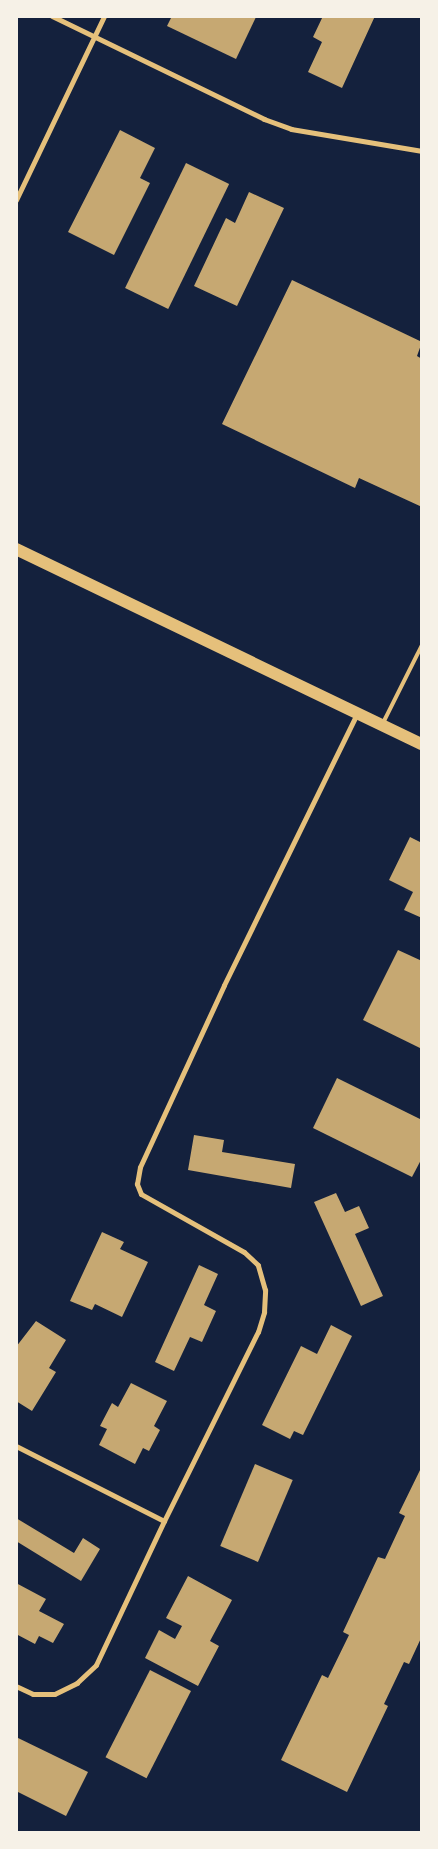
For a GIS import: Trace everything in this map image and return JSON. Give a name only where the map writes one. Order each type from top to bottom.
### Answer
[{"type":"main road","points":[[16,549],[422,744]]},
{"type":"street","points":[[52,16],[291,129],[422,152]]},
{"type":"street","points":[[16,200],[104,16]]},
{"type":"street","points":[[16,1686],[33,1694],[54,1694],[77,1683],[96,1665],[164,1521],[258,1332],[264,1312],[265,1290],[258,1265],[244,1252],[141,1194],[137,1184],[140,1167],[224,985],[358,714]]},
{"type":"street","points":[[16,1446],[164,1521]]},
{"type":"lane","points":[[382,725],[422,645]]},
{"type":"building","points":[[172,16],[256,17],[236,59],[167,26]]},
{"type":"building","points":[[323,16],[375,16],[342,88],[308,72],[322,42],[313,37]]},
{"type":"building","points":[[120,130],[155,148],[140,178],[150,183],[114,255],[68,232]]},
{"type":"building","points":[[186,163],[229,184],[168,309],[125,288]]},
{"type":"building","points":[[249,192],[284,208],[237,306],[194,286],[226,218],[235,223]]},
{"type":"building","points":[[292,280],[422,342],[417,356],[422,359],[422,507],[359,478],[355,488],[222,424]]},
{"type":"building","points":[[410,837],[422,843],[422,918],[404,910],[413,892],[389,880]]},
{"type":"building","points":[[398,950],[422,961],[422,1049],[363,1020]]},
{"type":"building","points":[[337,1078],[422,1120],[422,1158],[412,1177],[313,1128]]},
{"type":"building","points":[[194,1135],[224,1140],[222,1152],[295,1164],[291,1188],[188,1170]]},
{"type":"building","points":[[336,1193],[345,1212],[359,1206],[369,1228],[355,1234],[383,1296],[361,1306],[314,1202]]},
{"type":"building","points":[[102,1232],[124,1242],[120,1249],[148,1262],[122,1317],[95,1304],[92,1310],[70,1301]]},
{"type":"building","points":[[199,1265],[218,1274],[204,1305],[216,1311],[202,1342],[190,1337],[174,1371],[155,1362]]},
{"type":"building","points":[[36,1321],[66,1340],[49,1368],[56,1372],[32,1411],[16,1401],[16,1347]]},
{"type":"building","points":[[331,1325],[352,1336],[303,1435],[294,1431],[290,1439],[262,1425],[301,1346],[317,1354]]},
{"type":"building","points":[[131,1383],[167,1401],[154,1426],[160,1430],[149,1451],[143,1448],[135,1464],[99,1445],[107,1429],[100,1426],[112,1403],[118,1407]]},
{"type":"building","points":[[255,1464],[293,1480],[258,1562],[220,1546]]},
{"type":"building","points":[[422,1466],[422,1636],[409,1664],[404,1662],[384,1704],[388,1706],[347,1792],[281,1760],[322,1675],[328,1678],[349,1635],[343,1632],[378,1557],[385,1559],[405,1516],[399,1513]]},
{"type":"building","points":[[16,1518],[74,1553],[83,1538],[100,1549],[81,1581],[16,1541]]},
{"type":"building","points":[[188,1576],[232,1600],[210,1641],[219,1646],[198,1686],[145,1658],[159,1630],[175,1639],[182,1626],[166,1618]]},
{"type":"building","points":[[16,1583],[46,1599],[39,1611],[64,1624],[53,1643],[39,1636],[35,1644],[16,1634]]},
{"type":"building","points":[[150,1670],[191,1691],[146,1778],[106,1757]]},
{"type":"building","points":[[16,1737],[88,1772],[66,1816],[16,1791]]}]
